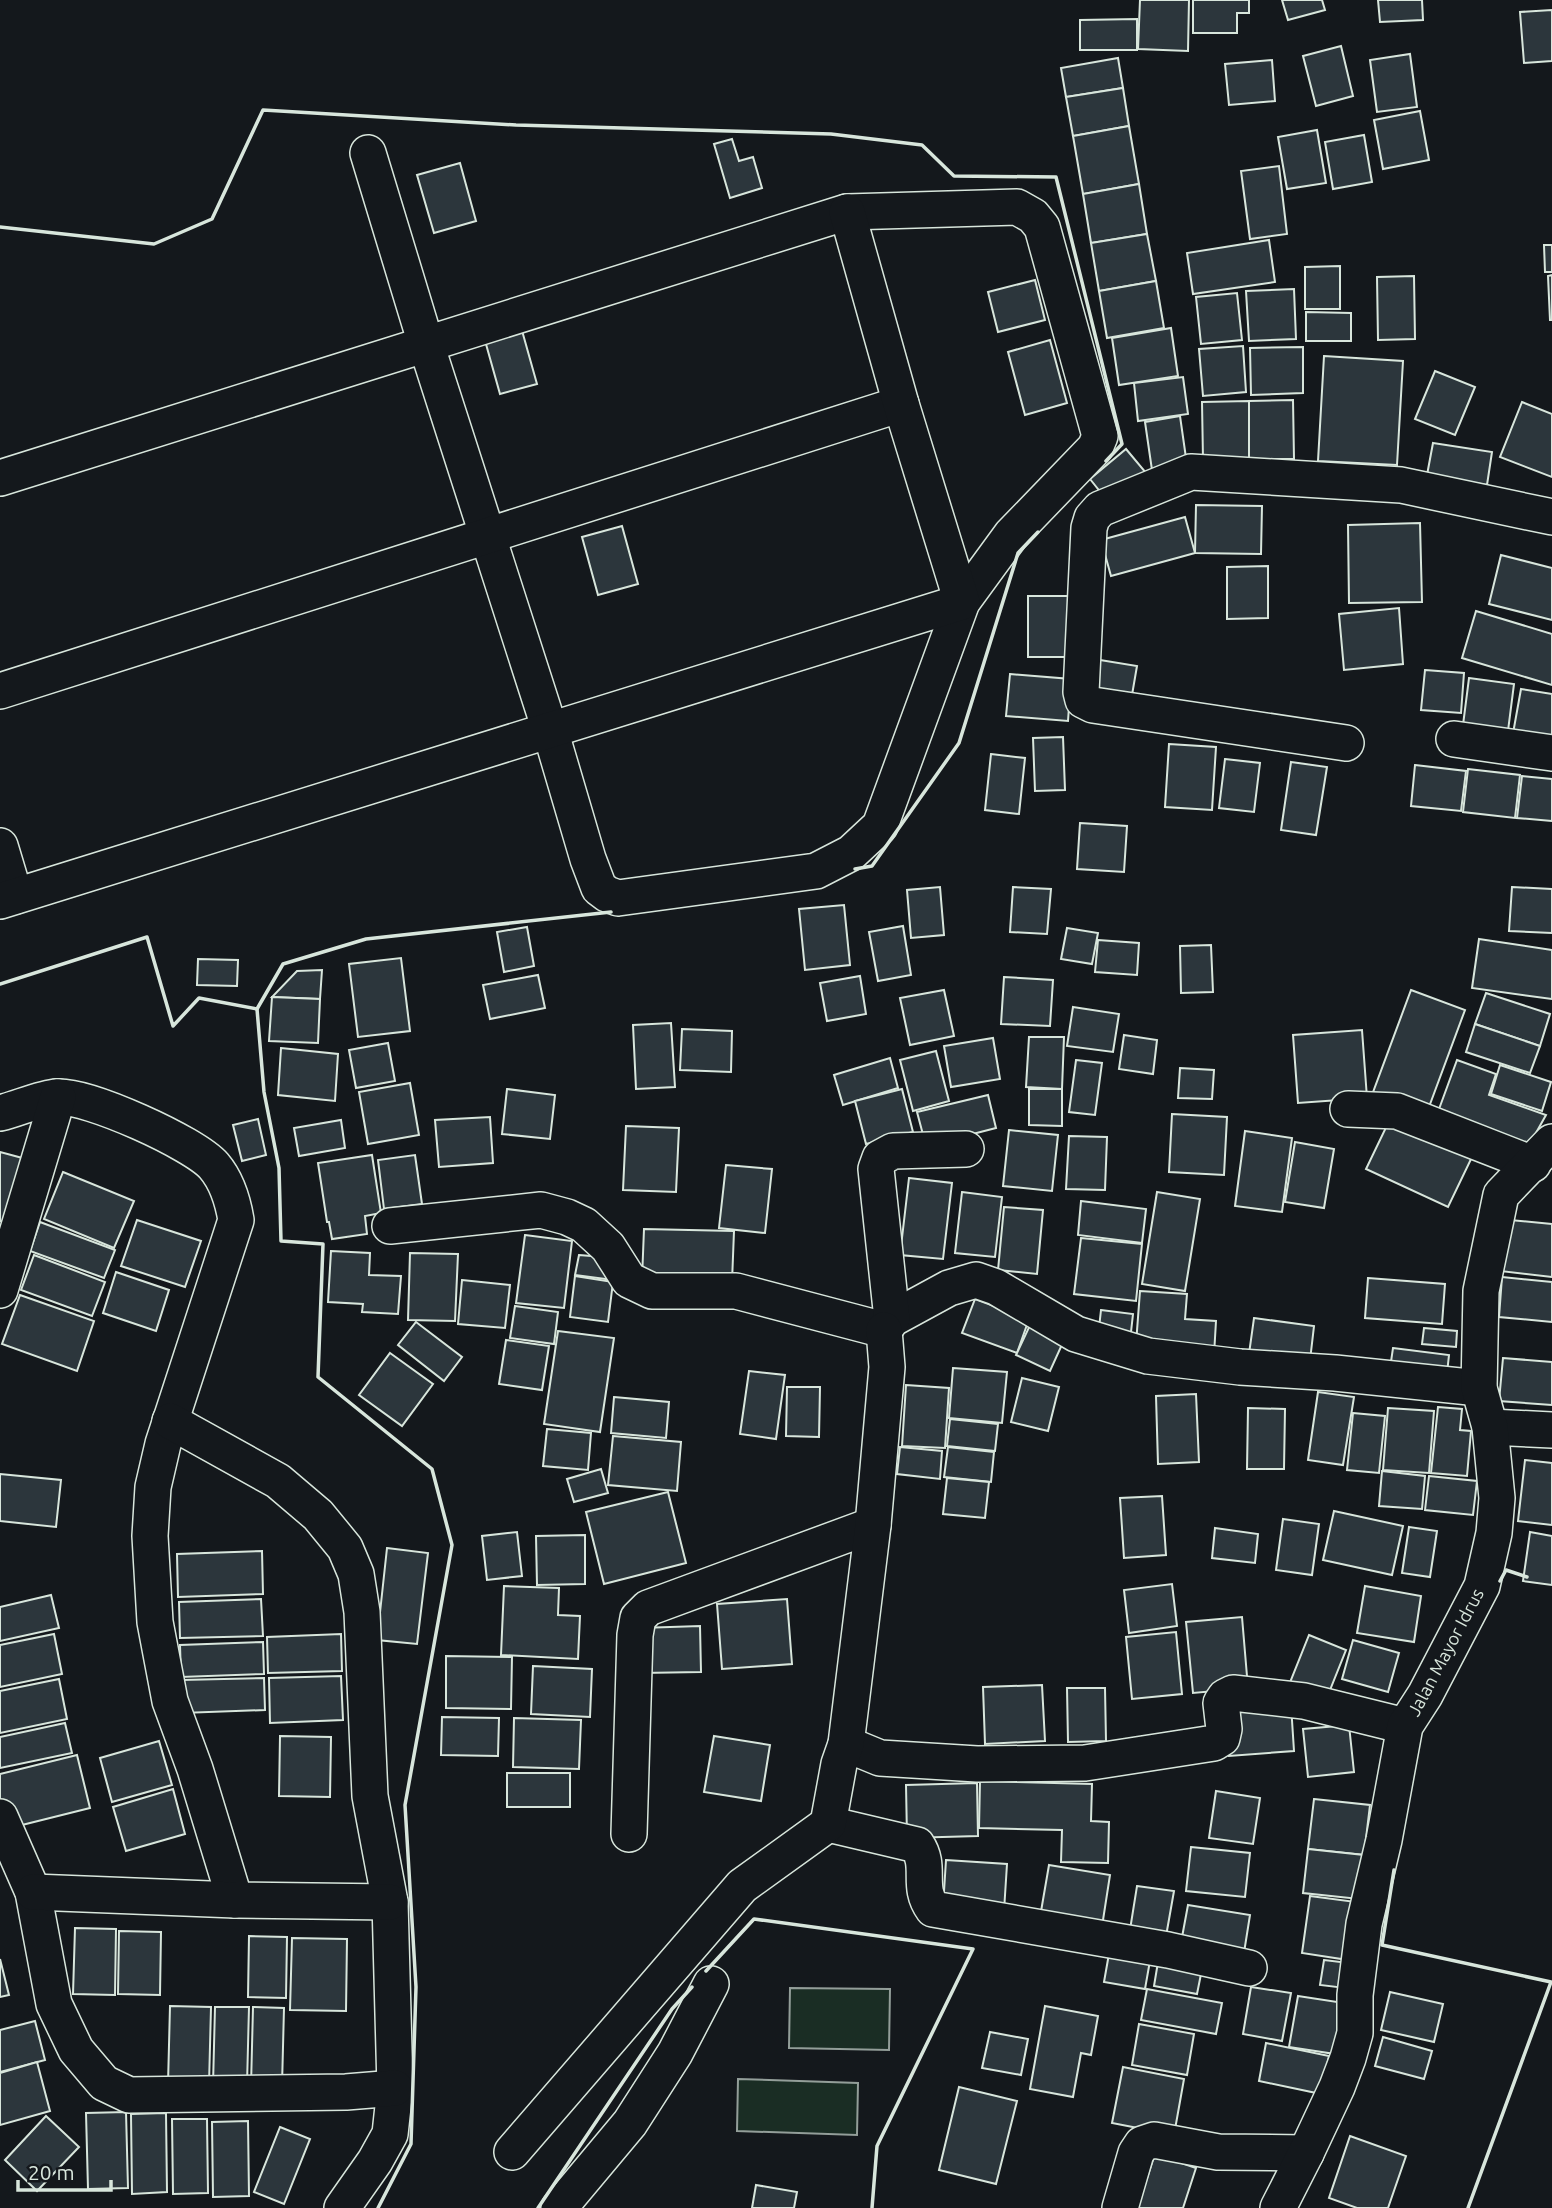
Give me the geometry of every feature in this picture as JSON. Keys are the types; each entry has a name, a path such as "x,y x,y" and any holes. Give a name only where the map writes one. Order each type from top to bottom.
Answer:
{"street":[{"path":"0,478 426,344 846,212 1017,207 1033,216 1042,227 1100,436 1095,448 1011,535 962,601 880,827 851,853 816,870 618,898 599,888 426,344 368,153"},
{"path":"846,212 901,404 962,601"},
{"path":"0,691 901,404"},
{"path":"1346,743 1093,705 1083,700 1081,692 1089,528 1092,518 1100,509 1191,472 1401,485 1552,517"},
{"path":"0,846 8,899 962,601"},
{"path":"1454,739 1552,753"},
{"path":"0,1113 58,1097 113,1110 197,1151 215,1167 233,1203 236,1220 170,1421 153,1487 150,1536 155,1622 170,1701 195,1769 235,1900"},
{"path":"0,1290 58,1097"},
{"path":"1348,1109 1397,1111 1547,1149"},
{"path":"512,2152 742,1886 828,1824 839,1763 846,1744 873,1525 887,1367 888,1324 876,1169 880,1158 893,1151 966,1149"},
{"name":"Jalan Mayor Idrus","path":"1278,2208 1338,2087 1355,2033 1355,1995 1364,1924 1384,1840 1405,1726 1425,1695 1482,1586 1494,1533 1497,1498 1490,1427 1479,1388 1481,1292 1501,1195 1547,1149"},
{"path":"390,1226 541,1210 568,1217 584,1225 608,1247 629,1280 652,1291 736,1291 888,1324 949,1288 976,1280 996,1287 1076,1334 1148,1356 1479,1388"},
{"path":"170,1421 278,1481 318,1515 345,1548 356,1574 362,1612 370,1796 390,1902 395,2088 390,2134 376,2161 342,2208"},
{"path":"1490,1427 1552,1430"},
{"path":"629,1834 635,1635 638,1618 648,1608 873,1525"},
{"path":"846,1744 880,1758 977,1764 1085,1763 1214,1743 1222,1738 1224,1729 1221,1703 1233,1693 1304,1701 1405,1726"},
{"path":"0,1817 33,1892 54,2004 76,2050 104,2083 129,2095 334,2092 395,2088"},
{"path":"828,1824 918,1845 924,1862 924,1894 933,1909 1168,1950 1249,1968"},
{"path":"33,1892 235,1900 390,1902"},
{"path":"559,2208 630,2123 675,2053 711,1984"},
{"path":"1120,2208 1136,2153 1142,2144 1154,2140 1218,2152 1306,2153"}],"green space":[{"path":"790,1988 890,1989 889,2050 789,2048"},
{"path":"738,2079 858,2083 857,2135 737,2131"}],"building":[{"path":"1140,0 1189,0 1188,51 1138,49"},
{"path":"1193,0 1249,0 1249,13 1237,13 1237,33 1193,33"},
{"path":"1282,0 1322,0 1325,10 1288,20"},
{"path":"1378,0 1422,0 1423,20 1380,22"},
{"path":"1552,10 1552,61 1524,63 1520,12"},
{"path":"1137,19 1137,50 1080,50 1080,20"},
{"path":"1341,46 1353,96 1316,106 1303,56"},
{"path":"1410,54 1417,107 1377,112 1370,60"},
{"path":"1118,58 1123,88 1066,97 1061,68"},
{"path":"1272,60 1275,101 1229,105 1225,64"},
{"path":"1123,88 1129,126 1073,136 1066,97"},
{"path":"1420,111 1429,160 1383,169 1374,120"},
{"path":"1129,126 1139,184 1083,194 1073,136"},
{"path":"1317,130 1326,183 1287,189 1278,137"},
{"path":"1364,135 1372,182 1333,189 1325,142"},
{"path":"732,139 739,161 753,157 762,188 730,198 714,144"},
{"path":"460,163 476,221 434,233 417,175"},
{"path":"1279,166 1287,234 1250,239 1241,171"},
{"path":"1139,184 1147,234 1091,243 1083,194"},
{"path":"1147,234 1156,281 1099,291 1091,243"},
{"path":"1269,240 1275,282 1193,294 1187,253"},
{"path":"1544,245 1552,245 1552,272 1545,272"},
{"path":"1340,266 1340,309 1305,309 1305,267"},
{"path":"1552,275 1552,320 1550,320 1548,276"},
{"path":"1414,276 1415,339 1378,340 1377,277"},
{"path":"1035,280 1045,320 998,332 988,292"},
{"path":"1156,281 1164,328 1107,338 1099,291"},
{"path":"1294,289 1296,339 1249,341 1246,291"},
{"path":"1237,293 1242,340 1201,344 1196,297"},
{"path":"1306,312 1351,313 1351,341 1306,341"},
{"path":"521,327 537,384 500,394 484,337"},
{"path":"1171,328 1178,376 1119,385 1112,338"},
{"path":"1050,340 1067,403 1025,415 1008,352"},
{"path":"1243,346 1246,392 1203,396 1199,349"},
{"path":"1303,347 1303,393 1251,395 1250,348"},
{"path":"1324,356 1403,361 1397,465 1318,461"},
{"path":"1435,371 1475,387 1455,435 1415,419"},
{"path":"1183,377 1188,414 1138,421 1134,383"},
{"path":"1293,400 1294,459 1249,459 1249,401"},
{"path":"1249,401 1249,459 1203,460 1202,402"},
{"path":"1522,402 1552,414 1552,477 1500,457"},
{"path":"1180,416 1188,472 1153,477 1145,422"},
{"path":"1433,443 1492,452 1487,485 1427,475"},
{"path":"1126,449 1147,474 1110,504 1090,479"},
{"path":"1196,505 1262,506 1261,554 1195,553"},
{"path":"1185,517 1195,553 1111,576 1101,540"},
{"path":"1420,523 1422,602 1349,603 1348,525"},
{"path":"622,526 638,584 598,595 582,537"},
{"path":"1501,555 1552,568 1552,620 1489,604"},
{"path":"1268,566 1268,618 1227,619 1227,567"},
{"path":"1028,596 1073,596 1073,657 1028,657"},
{"path":"1399,608 1403,664 1344,670 1339,614"},
{"path":"1476,611 1552,634 1552,685 1462,658"},
{"path":"1094,659 1137,666 1132,695 1089,688"},
{"path":"1425,670 1464,673 1461,713 1421,710"},
{"path":"1010,674 1071,679 1068,721 1006,716"},
{"path":"1469,678 1514,684 1508,731 1463,725"},
{"path":"1521,689 1552,694 1552,746 1512,739"},
{"path":"1063,737 1065,790 1035,791 1033,738"},
{"path":"1169,744 1216,747 1212,810 1165,807"},
{"path":"991,754 1025,758 1019,814 985,810"},
{"path":"1225,759 1260,763 1254,812 1219,808"},
{"path":"1291,762 1327,767 1316,835 1281,830"},
{"path":"1415,765 1466,771 1461,811 1411,806"},
{"path":"1468,769 1520,775 1515,818 1463,812"},
{"path":"1522,776 1552,779 1552,821 1517,818"},
{"path":"1080,823 1127,826 1124,872 1077,869"},
{"path":"940,887 944,935 911,938 907,890"},
{"path":"1013,887 1051,889 1047,934 1010,932"},
{"path":"1512,887 1552,889 1552,933 1509,931"},
{"path":"844,905 850,965 805,970 799,909"},
{"path":"903,926 911,975 878,981 869,932"},
{"path":"527,927 534,966 504,972 497,932"},
{"path":"1067,928 1098,933 1092,964 1061,959"},
{"path":"1479,939 1552,950 1552,999 1472,988"},
{"path":"1098,940 1139,943 1137,975 1095,972"},
{"path":"1211,945 1213,992 1181,993 1180,946"},
{"path":"401,958 410,1031 358,1037 349,964"},
{"path":"198,959 238,960 237,986 197,985"},
{"path":"322,970 320,999 272,997 297,971"},
{"path":"538,975 545,1008 490,1019 483,985"},
{"path":"860,976 866,1014 827,1021 820,983"},
{"path":"1004,977 1053,980 1050,1026 1001,1024"},
{"path":"944,990 954,1036 910,1045 900,998"},
{"path":"1411,990 1465,1010 1426,1115 1372,1095"},
{"path":"1486,993 1550,1014 1540,1046 1475,1024"},
{"path":"272,997 320,999 318,1043 269,1041"},
{"path":"1073,1007 1119,1014 1113,1052 1067,1046"},
{"path":"671,1023 675,1087 636,1089 633,1025"},
{"path":"1475,1024 1540,1046 1530,1073 1466,1052"},
{"path":"682,1029 732,1031 731,1072 680,1070"},
{"path":"1362,1030 1367,1098 1298,1103 1293,1035"},
{"path":"1124,1035 1157,1040 1153,1074 1119,1069"},
{"path":"1029,1037 1064,1037 1062,1089 1026,1087"},
{"path":"993,1038 1000,1079 951,1087 944,1046"},
{"path":"388,1043 395,1081 356,1088 349,1050"},
{"path":"281,1048 338,1054 335,1101 278,1095"},
{"path":"936,1051 949,1101 913,1111 900,1060"},
{"path":"890,1058 898,1088 843,1105 834,1075"},
{"path":"1076,1060 1102,1063 1095,1115 1069,1112"},
{"path":"1457,1060 1496,1074 1489,1095 1546,1115 1527,1149 1435,1120"},
{"path":"1500,1065 1551,1082 1542,1111 1491,1094"},
{"path":"1180,1068 1214,1070 1212,1099 1178,1098"},
{"path":"410,1083 419,1135 368,1144 359,1092"},
{"path":"507,1089 555,1095 550,1139 502,1134"},
{"path":"902,1089 913,1132 866,1144 855,1101"},
{"path":"1029,1089 1062,1089 1062,1126 1029,1125"},
{"path":"988,1095 996,1128 926,1146 917,1112"},
{"path":"1172,1114 1227,1117 1224,1175 1169,1172"},
{"path":"490,1117 493,1163 439,1167 435,1120"},
{"path":"1391,1117 1473,1155 1448,1207 1366,1169"},
{"path":"258,1119 266,1155 242,1161 233,1125"},
{"path":"341,1120 345,1148 299,1156 294,1128"},
{"path":"626,1126 679,1128 676,1192 623,1190"},
{"path":"1009,1130 1058,1135 1052,1191 1003,1186"},
{"path":"1245,1131 1292,1138 1282,1212 1235,1206"},
{"path":"1069,1136 1107,1137 1105,1190 1066,1189"},
{"path":"1295,1142 1334,1149 1324,1208 1285,1202"},
{"path":"0,1152 26,1159 5,1223 0,1221"},
{"path":"372,1155 381,1213 365,1216 367,1234 332,1239 318,1163"},
{"path":"415,1155 422,1204 384,1209 378,1160"},
{"path":"726,1165 772,1169 765,1233 719,1228"},
{"path":"63,1172 134,1201 114,1248 44,1219"},
{"path":"909,1178 952,1183 943,1259 900,1255"},
{"path":"962,1192 1002,1197 995,1257 955,1253"},
{"path":"1157,1192 1200,1199 1185,1291 1142,1284"},
{"path":"1081,1201 1146,1209 1142,1243 1078,1235"},
{"path":"1004,1207 1043,1210 1037,1274 998,1270"},
{"path":"137,1220 201,1241 185,1287 121,1266"},
{"path":"1510,1220 1552,1224 1552,1277 1500,1271"},
{"path":"40,1222 115,1250 104,1278 30,1251"},
{"path":"644,1229 734,1231 732,1282 642,1279"},
{"path":"525,1235 572,1241 564,1308 516,1303"},
{"path":"1081,1238 1142,1244 1136,1301 1074,1294"},
{"path":"331,1251 370,1253 369,1275 401,1276 398,1314 362,1312 363,1304 328,1302"},
{"path":"410,1253 458,1254 455,1321 408,1320"},
{"path":"34,1255 105,1282 92,1316 21,1290"},
{"path":"579,1255 603,1257 613,1280 575,1275"},
{"path":"116,1272 169,1290 156,1331 103,1313"},
{"path":"575,1276 613,1282 608,1322 570,1317"},
{"path":"1502,1277 1552,1282 1552,1322 1499,1317"},
{"path":"1368,1278 1445,1284 1442,1324 1365,1318"},
{"path":"462,1280 510,1285 505,1328 458,1324"},
{"path":"1140,1291 1187,1294 1185,1319 1216,1321 1214,1355 1136,1344"},
{"path":"20,1295 94,1321 77,1371 2,1344"},
{"path":"975,1299 1029,1319 1017,1353 962,1333"},
{"path":"515,1306 558,1312 554,1344 510,1338"},
{"path":"1101,1310 1133,1314 1130,1341 1098,1337"},
{"path":"1254,1318 1314,1326 1309,1369 1248,1361"},
{"path":"416,1322 462,1357 444,1381 398,1345"},
{"path":"1031,1323 1065,1338 1050,1371 1016,1355"},
{"path":"1424,1328 1457,1331 1456,1347 1422,1344"},
{"path":"558,1331 614,1338 600,1432 544,1424"},
{"path":"506,1340 549,1346 542,1390 499,1384"},
{"path":"1393,1348 1449,1355 1446,1382 1389,1375"},
{"path":"390,1353 433,1384 402,1426 359,1395"},
{"path":"1503,1358 1552,1362 1552,1405 1499,1401"},
{"path":"953,1368 1007,1372 1002,1423 949,1418"},
{"path":"749,1371 785,1375 776,1439 740,1434"},
{"path":"1022,1378 1059,1387 1048,1431 1011,1422"},
{"path":"906,1385 949,1388 945,1448 902,1446"},
{"path":"787,1387 820,1387 819,1437 786,1436"},
{"path":"1318,1392 1354,1397 1343,1465 1308,1460"},
{"path":"1196,1394 1199,1462 1158,1464 1156,1396"},
{"path":"614,1397 669,1402 666,1438 611,1433"},
{"path":"1438,1407 1462,1409 1460,1430 1471,1431 1467,1476 1431,1473"},
{"path":"1248,1408 1285,1409 1284,1469 1247,1469"},
{"path":"1388,1408 1434,1411 1429,1473 1383,1470"},
{"path":"1353,1413 1385,1416 1379,1473 1347,1470"},
{"path":"950,1419 998,1424 995,1451 947,1446"},
{"path":"547,1429 591,1433 588,1470 543,1466"},
{"path":"613,1436 681,1442 677,1491 608,1485"},
{"path":"900,1447 942,1451 940,1479 897,1474"},
{"path":"948,1447 994,1452 991,1482 944,1477"},
{"path":"1525,1460 1552,1463 1552,1525 1518,1521"},
{"path":"601,1469 608,1493 574,1502 567,1479"},
{"path":"1382,1471 1425,1476 1422,1509 1379,1506"},
{"path":"0,1474 61,1480 56,1527 0,1521"},
{"path":"1429,1476 1477,1481 1473,1515 1425,1510"},
{"path":"947,1478 989,1482 985,1518 943,1514"},
{"path":"668,1492 686,1563 604,1584 586,1512"},
{"path":"1162,1496 1166,1555 1124,1558 1120,1498"},
{"path":"1334,1511 1403,1526 1392,1575 1323,1560"},
{"path":"1283,1519 1319,1524 1312,1575 1276,1570"},
{"path":"1409,1527 1437,1531 1430,1577 1402,1573"},
{"path":"1215,1528 1258,1534 1255,1563 1212,1558"},
{"path":"517,1532 522,1576 487,1580 482,1536"},
{"path":"1530,1532 1552,1536 1552,1585 1523,1581"},
{"path":"585,1535 585,1584 537,1585 536,1536"},
{"path":"387,1548 428,1553 417,1644 377,1640"},
{"path":"262,1551 263,1594 178,1597 177,1554"},
{"path":"1172,1584 1177,1626 1129,1633 1124,1590"},
{"path":"504,1586 559,1588 558,1615 580,1616 578,1659 501,1655"},
{"path":"1365,1586 1421,1596 1414,1642 1357,1633"},
{"path":"51,1595 59,1628 0,1641 0,1607"},
{"path":"261,1599 263,1636 180,1638 179,1602"},
{"path":"787,1599 792,1664 722,1669 717,1604"},
{"path":"1242,1617 1248,1688 1193,1693 1186,1622"},
{"path":"700,1626 701,1672 641,1673 640,1628"},
{"path":"1176,1632 1182,1694 1132,1699 1126,1637"},
{"path":"54,1634 62,1674 0,1687 0,1645"},
{"path":"341,1634 342,1671 268,1673 267,1637"},
{"path":"1309,1635 1346,1650 1326,1700 1289,1685"},
{"path":"1353,1640 1399,1653 1388,1692 1342,1679"},
{"path":"263,1642 264,1674 181,1677 180,1645"},
{"path":"446,1656 512,1657 511,1709 446,1708"},
{"path":"533,1666 592,1669 590,1717 531,1714"},
{"path":"341,1676 343,1720 270,1723 269,1678"},
{"path":"264,1678 265,1710 182,1713 181,1680"},
{"path":"59,1679 67,1719 0,1733 0,1691"},
{"path":"1042,1685 1045,1741 985,1744 983,1687"},
{"path":"1067,1688 1105,1688 1106,1741 1068,1742"},
{"path":"1291,1705 1294,1751 1229,1756 1225,1711"},
{"path":"442,1717 499,1718 498,1756 441,1755"},
{"path":"514,1718 581,1720 579,1769 513,1767"},
{"path":"65,1723 72,1753 0,1768 0,1737"},
{"path":"1349,1725 1354,1772 1308,1777 1303,1729"},
{"path":"280,1736 331,1737 330,1797 279,1796"},
{"path":"714,1736 770,1745 761,1801 704,1792"},
{"path":"159,1741 172,1785 112,1802 100,1758"},
{"path":"77,1755 90,1808 6,1829 0,1804 0,1774"},
{"path":"507,1773 570,1773 570,1807 507,1807"},
{"path":"980,1781 1092,1784 1091,1821 1109,1822 1108,1863 1061,1862 1062,1830 979,1828"},
{"path":"977,1783 978,1836 907,1838 906,1785"},
{"path":"173,1789 185,1834 126,1851 113,1807"},
{"path":"1216,1791 1260,1798 1253,1844 1209,1838"},
{"path":"1314,1799 1370,1805 1364,1855 1308,1849"},
{"path":"1191,1847 1250,1853 1245,1897 1186,1891"},
{"path":"1308,1849 1364,1855 1359,1899 1303,1893"},
{"path":"946,1860 1007,1864 1004,1911 943,1907"},
{"path":"1049,1865 1110,1875 1101,1933 1039,1923"},
{"path":"1137,1886 1174,1891 1165,1942 1129,1936"},
{"path":"1310,1896 1356,1902 1348,1960 1302,1953"},
{"path":"1188,1905 1250,1915 1243,1959 1180,1948"},
{"path":"75,1928 116,1929 115,1995 73,1994"},
{"path":"119,1931 161,1932 160,1995 118,1994"},
{"path":"249,1936 287,1937 286,1998 248,1997"},
{"path":"292,1938 347,1939 346,2011 290,2010"},
{"path":"1110,1948 1151,1955 1145,1989 1104,1982"},
{"path":"1159,1956 1203,1964 1197,1994 1154,1986"},
{"path":"0,1959 9,1995 0,1997"},
{"path":"1324,1960 1349,1963 1345,1988 1320,1985"},
{"path":"1251,1987 1291,1993 1282,2041 1243,2034"},
{"path":"1147,1989 1222,2003 1216,2034 1141,2020"},
{"path":"1390,1992 1443,2004 1434,2042 1381,2030"},
{"path":"1298,1996 1344,2003 1335,2054 1289,2047"},
{"path":"170,2006 211,2007 209,2085 168,2084"},
{"path":"1045,2006 1098,2016 1091,2055 1081,2053 1073,2097 1030,2089"},
{"path":"215,2007 249,2007 247,2085 213,2085"},
{"path":"253,2007 284,2008 282,2086 251,2086"},
{"path":"35,2021 45,2060 0,2072 0,2030"},
{"path":"1139,2024 1194,2034 1187,2075 1132,2065"},
{"path":"990,2032 1028,2039 1021,2075 982,2068"},
{"path":"1383,2037 1432,2051 1424,2079 1375,2066"},
{"path":"1266,2043 1329,2056 1321,2094 1259,2081"},
{"path":"37,2062 50,2111 0,2125 0,2073"},
{"path":"1123,2067 1184,2079 1174,2135 1112,2123"},
{"path":"959,2087 1017,2101 996,2184 939,2170"},
{"path":"126,2112 128,2188 88,2189 86,2113"},
{"path":"166,2113 167,2192 132,2194 131,2114"},
{"path":"46,2116 79,2147 37,2191 5,2160"},
{"path":"172,2119 207,2119 208,2193 173,2194"},
{"path":"248,2121 249,2196 213,2197 212,2122"},
{"path":"280,2127 310,2139 284,2204 254,2192"},
{"path":"1350,2136 1406,2156 1388,2208 1357,2208 1329,2198"},
{"path":"1155,2154 1196,2168 1183,2208 1137,2208"},
{"path":"756,2185 797,2192 794,2208 752,2208"}],"wall":[{"path":"0,227 154,244 212,219 263,110 516,125 831,134 922,145 954,176 1056,177 1122,444 1106,461"},
{"path":"855,869 872,866 959,743 1018,553 1038,532"},
{"path":"378,2208 411,2144 416,1987 405,1805 452,1545 432,1469 318,1377 323,1244 281,1241 279,1168 264,1092 257,1009 283,964 366,939 611,912"},
{"path":"0,984 147,937 173,1026 199,998 257,1009"},
{"path":"1500,1581 1506,1570 1527,1577"},
{"path":"1394,1870 1382,1945 1551,1982 1468,2208"},
{"path":"706,1971 754,1919 973,1949 877,2146 872,2208"},
{"path":"538,2208 672,2009 692,1987"}]}
